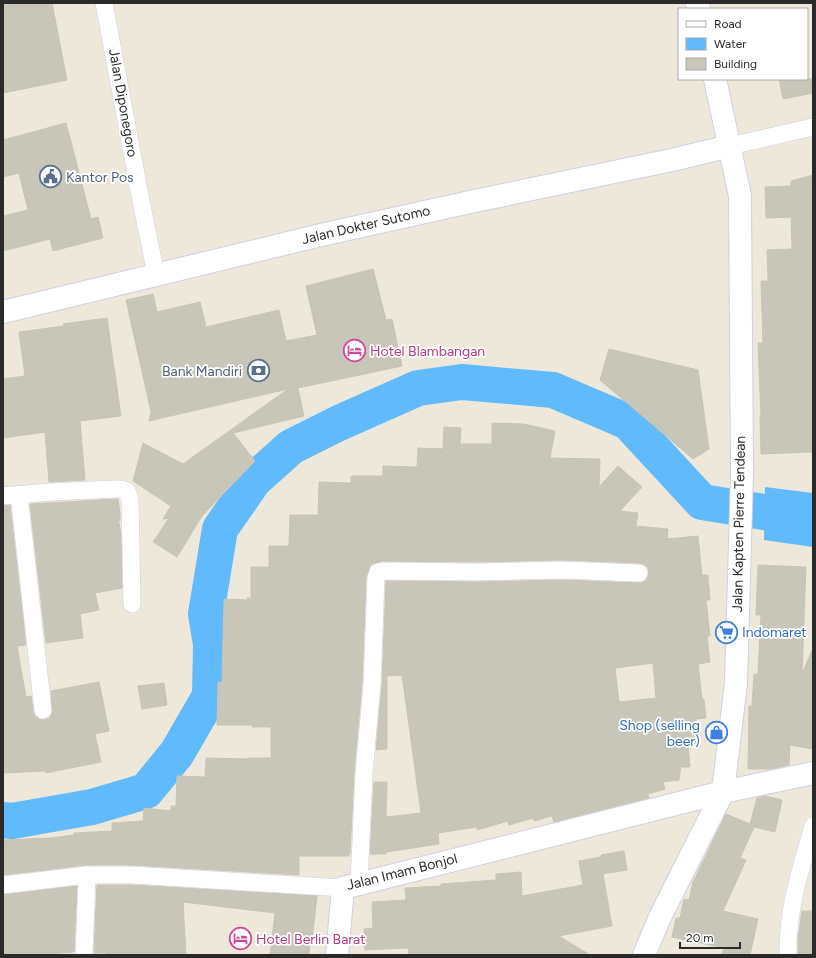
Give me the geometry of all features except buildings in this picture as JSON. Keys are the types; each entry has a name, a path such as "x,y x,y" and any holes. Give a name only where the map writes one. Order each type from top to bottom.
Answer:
{"main road":[{"name":"Jalan Kapten Pierre Tendean","path":"644,955 660,917 722,792 736,683 742,472 740,196 714,80"},
{"name":"Jalan Dokter Sutomo","path":"3,312 321,234 672,160 730,146"},
{"name":"Jalan Imam Bonjol","path":"351,886 722,792 811,776"},
{"path":"337,955 351,886"}],"street":[{"name":"Jalan Diponegoro","path":"104,3 156,274"},
{"path":"730,146 813,127"},
{"path":"43,710 11,495 121,489 127,491 130,500 132,604"},
{"path":"351,886 372,685 376,578 378,572 562,570 639,573"},
{"path":"788,955 789,921 794,896 813,826"},
{"name":"Jalan Imam Bonjol","path":"3,885 87,875 132,874 351,886"},
{"path":"84,955 87,875"}],"water":[{"path":"765,487 813,493 813,547 764,540"}],"waterway":[{"path":"3,820 12,821 92,807 146,791 177,753 210,696 211,644 206,614 220,529 254,480 291,447 339,423 418,388 462,382 553,390 628,422 702,502 813,520"}],"place":[{"name":"Kantor Pos","path":"50,177"},
{"name":"Hotel Blambangan","path":"355,351"},
{"name":"Bank Mandiri","path":"258,371"},
{"name":"Indomaret","path":"726,632"},
{"name":"Shop (selling beer)","path":"716,733"},
{"name":"Hotel Berlin Barat","path":"240,939"}]}
